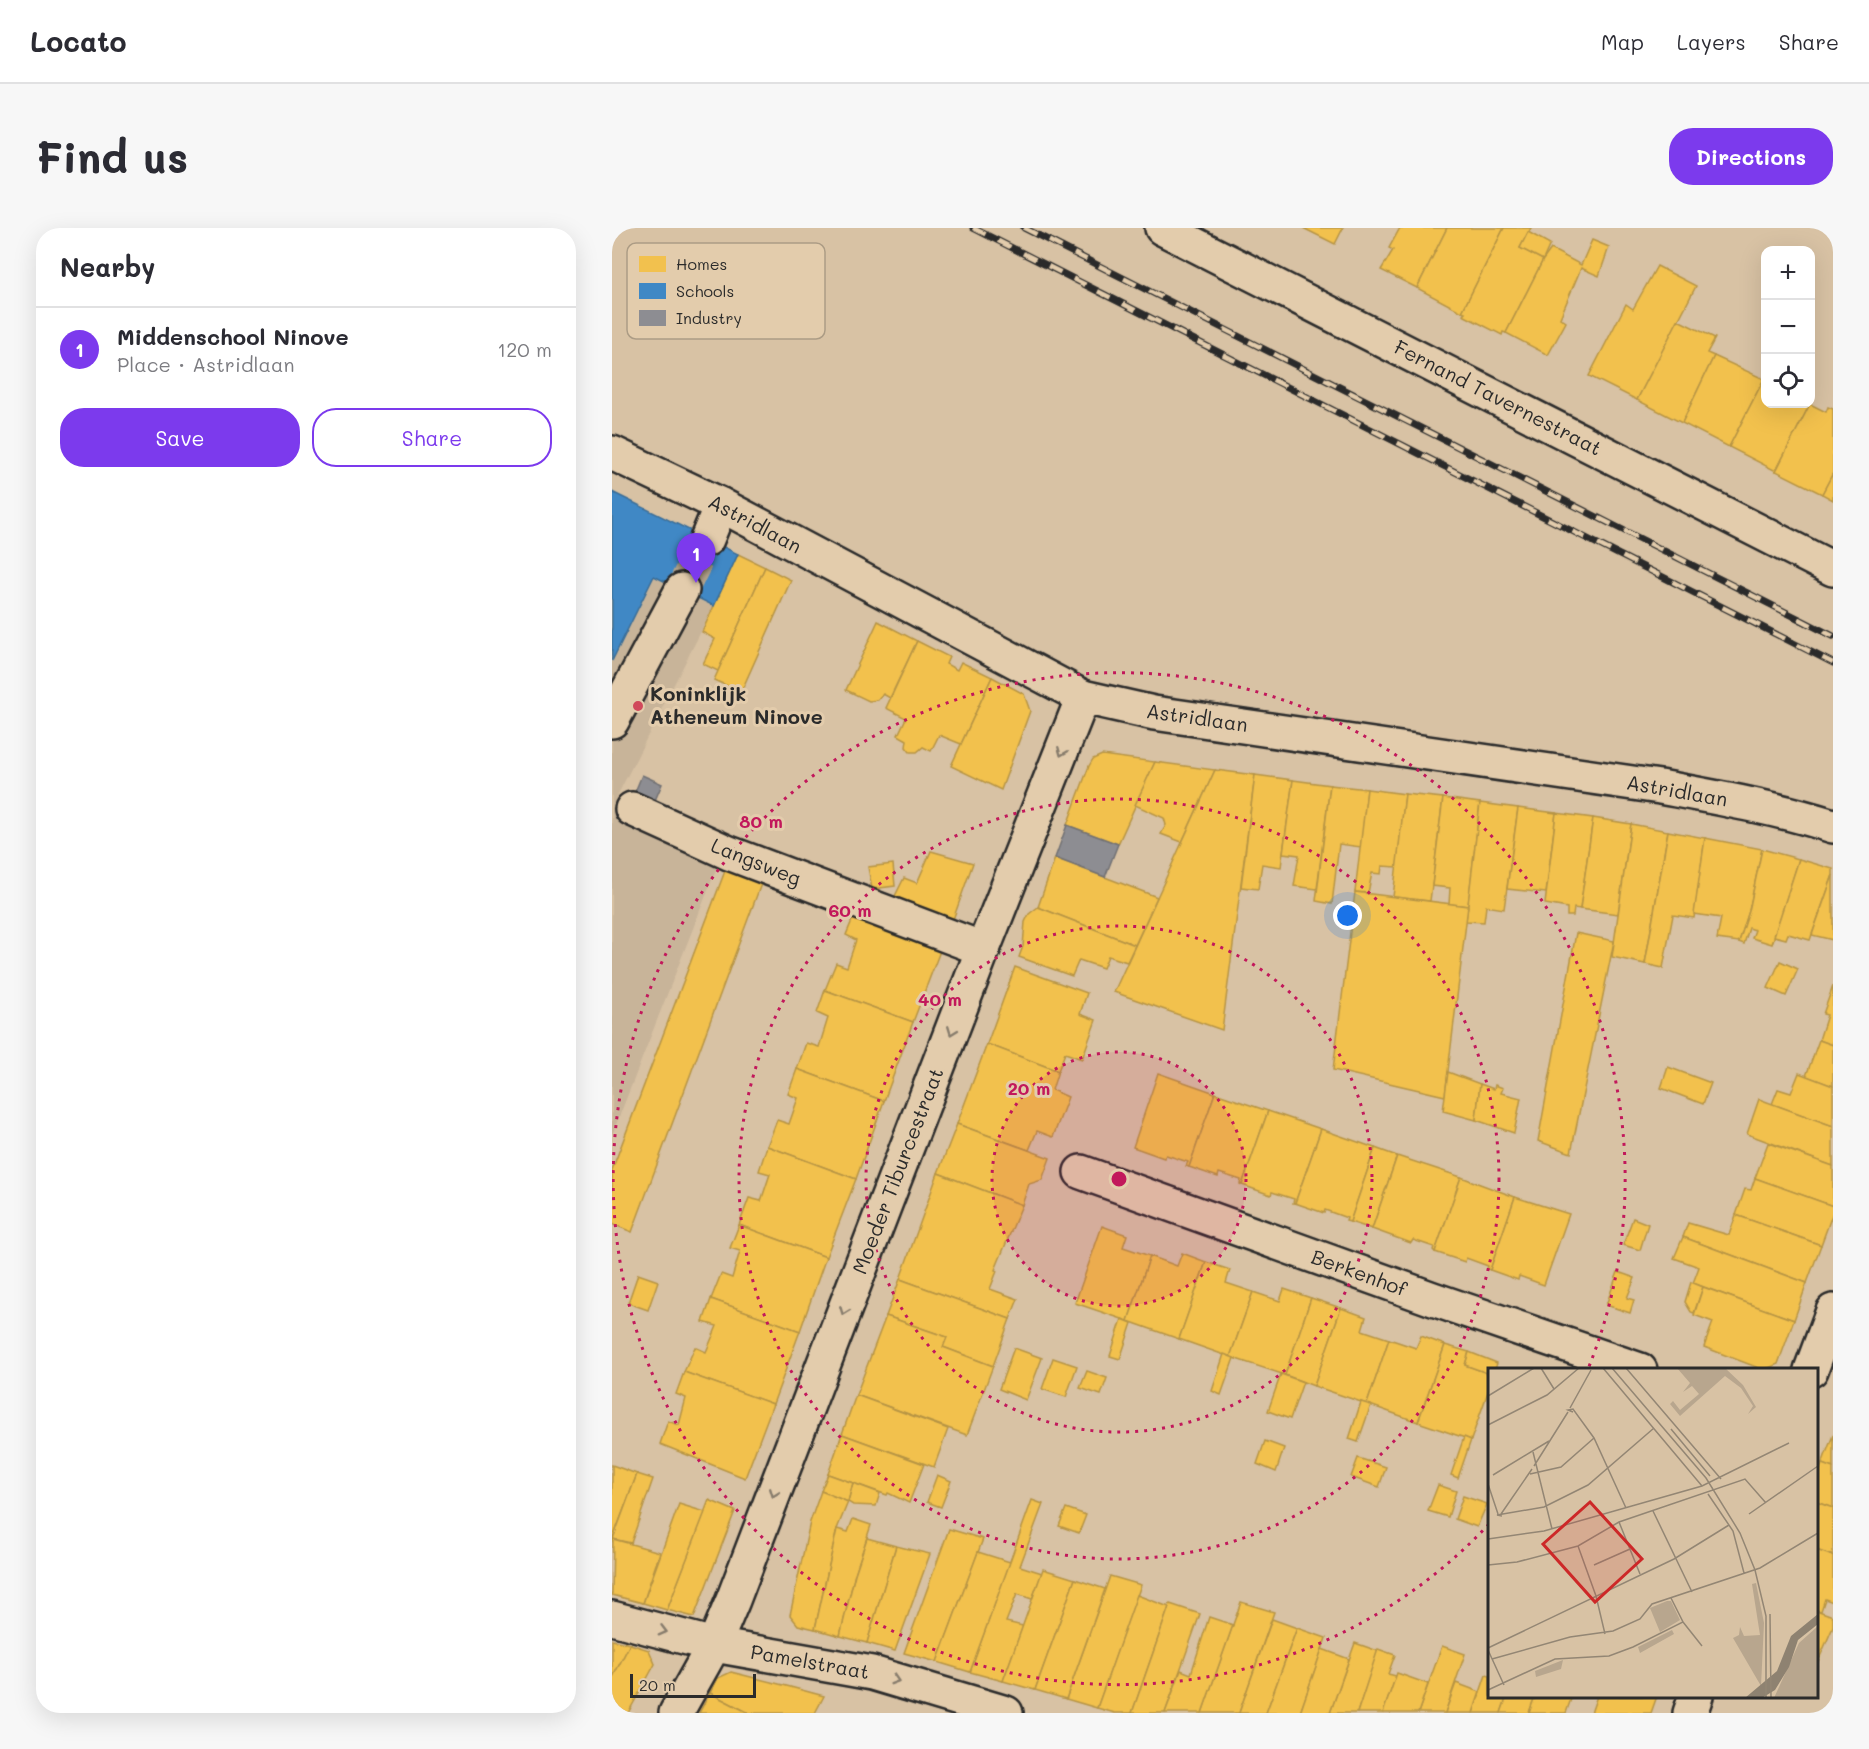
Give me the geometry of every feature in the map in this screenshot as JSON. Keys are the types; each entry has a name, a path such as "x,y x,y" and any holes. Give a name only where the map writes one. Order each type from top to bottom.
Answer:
{"street":[{"name":"Fernand Tavernestraat","path":"1162,228 1833,569"},
{"name":"Astridlaan","path":"612,453 721,505 1083,697 1154,713 1660,787 1737,801 1802,816 1833,826"},
{"path":"707,539 721,505"},
{"path":"612,721 682,590"},
{"name":"Moeder Tiburcestraat","path":"676,1713 714,1645 1083,697"},
{"name":"Langsweg","path":"632,809 729,853 983,949"},
{"name":"Berkenhof","path":"1081,1172 1433,1299 1634,1368"},
{"path":"1813,1368 1833,1311"},
{"name":"Pamelstraat","path":"612,1618 714,1645 872,1673 1006,1713"},
{"path":"1690,1713 1694,1698"}],"shaded area":[{"name":"Koninklijk Atheneum Ninove","path":"612,492 738,554 612,806"},
{"path":"612,807 721,857 612,1135"}],"building: Homes":[{"path":"1303,228 1343,228 1335,244"},
{"path":"1400,228 1447,228 1417,288 1381,270 1393,250 1389,248"},
{"path":"1447,228 1504,228 1462,312 1417,288"},
{"path":"1504,228 1531,228 1520,248 1543,260 1506,333 1503,332 1502,335 1463,315 1465,313 1462,312"},
{"path":"1528,232 1550,244 1543,260 1520,248"},
{"path":"1592,240 1609,247 1599,276 1581,268 1560,318 1566,322 1548,355 1506,333 1543,260 1551,249 1581,265"},
{"path":"1657,266 1696,286 1637,400 1589,376 1626,304 1633,309"},
{"path":"1678,320 1715,338 1707,353 1714,356 1682,423 1637,400"},
{"path":"1714,356 1761,378 1761,385 1729,447 1682,423"},
{"path":"1761,385 1761,408 1808,408 1776,471 1729,447"},
{"path":"1815,406 1826,412 1828,407 1833,409 1833,473 1822,494 1776,471 1808,408"},
{"path":"1833,473 1833,500 1822,494"},
{"path":"738,554 765,567 718,671 703,664 715,639 702,632"},
{"path":"765,567 791,580 741,692 714,680"},
{"path":"878,621 917,641 890,698 883,694 878,700 869,701 846,690"},
{"path":"917,641 949,657 946,664 957,670 961,662 992,677 961,744 939,735 931,751 923,747 917,752 910,752 906,747 907,740 898,735 906,718 886,708"},
{"path":"992,677 1024,694 1030,711 1001,790 951,766"},
{"path":"1102,755 1155,762 1118,844 1067,825 1089,766 1093,759"},
{"path":"1155,762 1215,770 1182,842 1161,834 1166,825 1164,818 1135,805"},
{"path":"1215,770 1255,775 1222,1030 1114,992"},
{"path":"1255,775 1293,780 1281,867 1262,864 1258,889 1241,887"},
{"path":"1293,780 1330,785 1317,889 1294,886 1299,855 1283,853"},
{"path":"1330,785 1367,789 1361,847 1339,844 1332,904 1316,901"},
{"path":"1367,789 1405,794 1397,867 1382,866 1381,874 1372,873 1368,893 1355,892"},
{"path":"1405,794 1443,798 1430,901 1393,897"},
{"path":"1443,798 1480,803 1468,906 1449,904 1450,888 1432,886"},
{"path":"1480,803 1518,808 1504,909 1486,906 1484,922 1466,921"},
{"path":"1518,808 1556,813 1546,893 1507,889"},
{"path":"1556,813 1593,818 1580,909 1574,908 1573,916 1567,916 1567,908 1545,904"},
{"path":"1593,818 1631,824 1618,914 1580,909"},
{"path":"1631,824 1668,831 1645,964 1612,957"},
{"path":"1668,831 1705,838 1694,918 1673,915 1663,968 1645,964"},
{"path":"1705,838 1762,849 1749,911 1739,942 1717,939 1721,918 1694,914"},
{"path":"1762,849 1799,859 1772,944 1752,938 1755,930 1749,928 1744,944 1739,942 1749,911"},
{"path":"931,851 973,863 949,931 889,908 904,878 917,883"},
{"path":"1055,858 1157,897 1135,945 1038,907"},
{"path":"1799,859 1833,869 1833,875 1810,940 1788,934 1786,939 1774,936"},
{"path":"728,863 764,876 632,1232 612,1224 612,1170"},
{"path":"893,864 895,886 872,889 868,867"},
{"path":"1833,875 1833,940 1812,935"},
{"path":"1355,892 1468,906 1445,1096 1333,1070"},
{"path":"1038,907 1135,945 1127,962 1108,956 1103,968 1079,960 1072,976 1019,957 1023,946 1025,922 1029,914"},
{"path":"856,911 943,943 913,1022 825,990 836,963 847,967 856,940 846,935"},
{"path":"1576,933 1614,941 1571,1153 1538,1141"},
{"path":"1780,961 1798,969 1786,996 1768,988"},
{"path":"1015,967 1087,993 1080,1014 1096,1020 1082,1059 1065,1053 1058,1071 987,1044"},
{"path":"1833,986 1833,1045 1819,1040 1827,1015 1823,1014"},
{"path":"825,990 913,1022 884,1101 797,1069 806,1043 819,1047 828,1018 817,1013"},
{"path":"1819,1040 1833,1045 1833,1086 1806,1076"},
{"path":"987,1044 1058,1071 1052,1090 1068,1097 1053,1137 1037,1131 1029,1150 957,1124"},
{"path":"1668,1067 1711,1083 1703,1104 1661,1088"},
{"path":"797,1069 884,1101 856,1179 767,1146 777,1120 789,1124 798,1098 788,1094"},
{"path":"1448,1072 1480,1084 1476,1120 1443,1111"},
{"path":"1158,1073 1215,1093 1189,1167 1186,1166 1188,1162 1166,1155 1164,1158 1133,1147"},
{"path":"1799,1073 1833,1086 1833,1126 1772,1104 1778,1089 1791,1093"},
{"path":"1480,1084 1494,1089 1495,1085 1503,1088 1501,1093 1521,1098 1514,1133 1476,1120"},
{"path":"1215,1093 1268,1111 1242,1185 1241,1180 1219,1173 1218,1177 1189,1167"},
{"path":"1759,1099 1833,1126 1833,1166 1747,1134"},
{"path":"1268,1111 1321,1129 1295,1203 1293,1203 1294,1199 1272,1192 1271,1195 1242,1185"},
{"path":"957,1124 1050,1158 1042,1180 1029,1184 1022,1205 938,1173"},
{"path":"1321,1129 1375,1148 1350,1222 1346,1221 1347,1218 1325,1210 1324,1213 1295,1203"},
{"path":"1768,1143 1833,1166 1833,1206 1755,1178"},
{"path":"767,1146 856,1179 826,1257 739,1225 749,1198 761,1201 770,1174 759,1171"},
{"path":"1375,1148 1397,1156 1372,1229 1350,1222"},
{"path":"1397,1156 1461,1177 1435,1252 1434,1247 1413,1240 1411,1243 1372,1229"},
{"path":"938,1173 1022,1205 995,1270 997,1271 990,1289 1018,1299 1010,1319 900,1279"},
{"path":"1461,1177 1515,1197 1490,1270 1487,1269 1488,1266 1466,1258 1465,1262 1435,1252"},
{"path":"1755,1178 1833,1206 1821,1245 1736,1215 1745,1189 1751,1190"},
{"path":"1515,1197 1569,1214 1544,1285 1519,1276 1518,1280 1490,1270"},
{"path":"1736,1215 1821,1245 1807,1283 1683,1237 1688,1223 1729,1235"},
{"path":"1633,1218 1648,1224 1640,1250 1623,1245"},
{"path":"739,1225 826,1257 800,1331 711,1299 721,1274 732,1278 740,1251 730,1248"},
{"path":"1102,1226 1127,1235 1123,1247 1150,1256 1128,1321 1075,1303"},
{"path":"1683,1237 1807,1283 1794,1320 1693,1283 1699,1267 1674,1258"},
{"path":"1182,1253 1206,1262 1179,1339 1128,1321 1150,1256 1177,1266"},
{"path":"1206,1262 1230,1270 1226,1283 1253,1292 1230,1357 1179,1339"},
{"path":"1618,1272 1635,1278 1627,1298 1634,1300 1630,1313 1606,1305"},
{"path":"638,1274 658,1281 648,1310 628,1303"},
{"path":"900,1279 1010,1319 993,1366 943,1347 947,1337 886,1316"},
{"path":"1691,1282 1703,1287 1694,1313 1685,1302"},
{"path":"1703,1287 1794,1320 1778,1364 1769,1368 1759,1368 1704,1347 1713,1322 1694,1315"},
{"path":"1284,1289 1311,1298 1285,1375 1230,1357 1253,1292 1280,1301"},
{"path":"1311,1298 1341,1308 1314,1386 1285,1375"},
{"path":"711,1299 800,1331 773,1404 684,1372 695,1347 706,1352 717,1326 703,1322"},
{"path":"1341,1308 1366,1317 1362,1330 1389,1339 1367,1404 1314,1386"},
{"path":"886,1316 947,1337 943,1347 993,1366 967,1435 856,1395"},
{"path":"1122,1319 1132,1323 1120,1359 1110,1356"},
{"path":"1421,1336 1445,1345 1418,1422 1367,1404 1389,1339 1416,1348"},
{"path":"1445,1345 1469,1352 1465,1365 1488,1373 1488,1392 1471,1440 1418,1422"},
{"path":"1014,1348 1042,1358 1026,1400 999,1389"},
{"path":"1469,1352 1497,1363 1496,1368 1488,1368 1488,1373 1465,1365"},
{"path":"1224,1354 1234,1358 1221,1395 1212,1391"},
{"path":"1053,1358 1077,1366 1066,1397 1042,1389"},
{"path":"1087,1371 1107,1378 1101,1395 1080,1388"},
{"path":"684,1372 773,1404 745,1478 660,1444 668,1421 679,1425 686,1398 676,1394"},
{"path":"1281,1374 1303,1382 1290,1419 1268,1411"},
{"path":"856,1395 948,1429 934,1467 842,1434"},
{"path":"1361,1402 1371,1405 1358,1442 1349,1439"},
{"path":"842,1434 924,1464 909,1503 888,1493 887,1495 828,1474"},
{"path":"1833,1435 1833,1468 1822,1464"},
{"path":"1464,1437 1471,1440 1458,1478 1451,1475"},
{"path":"1265,1441 1284,1448 1276,1472 1257,1464"},
{"path":"1358,1458 1386,1467 1379,1487 1351,1477"},
{"path":"1822,1464 1833,1468 1833,1508 1818,1503 1818,1475"},
{"path":"612,1465 637,1474 612,1541"},
{"path":"637,1474 653,1479 631,1543 613,1539"},
{"path":"828,1474 853,1483 848,1502 821,1491"},
{"path":"937,1475 951,1481 941,1507 927,1502"},
{"path":"853,1483 880,1493 876,1506 853,1505 848,1502"},
{"path":"1438,1485 1456,1491 1448,1517 1428,1511"},
{"path":"821,1491 848,1502 837,1529 815,1629 798,1625 790,1615 810,1522"},
{"path":"1463,1496 1487,1504 1477,1527 1455,1519"},
{"path":"709,1500 735,1511 694,1617 667,1610"},
{"path":"1032,1500 1043,1504 1020,1566 1042,1573 1032,1599 1017,1594 1006,1622 1023,1626 1003,1681 970,1672"},
{"path":"1818,1503 1833,1508 1833,1556 1818,1551"},
{"path":"679,1504 705,1512 667,1610 643,1603"},
{"path":"1066,1508 1086,1515 1079,1533 1059,1526"},
{"path":"853,1519 871,1525 855,1574 840,1636 815,1629 837,1529 848,1532"},
{"path":"949,1529 983,1539 937,1662 904,1653"},
{"path":"867,1538 896,1546 867,1643 840,1636 855,1574"},
{"path":"613,1539 660,1552 643,1603 612,1595"},
{"path":"896,1546 930,1554 895,1651 867,1643"},
{"path":"1818,1551 1833,1556 1833,1602 1825,1599 1821,1611 1818,1610"},
{"path":"978,1552 1010,1562 970,1672 937,1662"},
{"path":"1043,1569 1075,1579 1035,1690 1003,1681"},
{"path":"1110,1576 1141,1585 1097,1708 1066,1699"},
{"path":"1075,1579 1105,1589 1066,1699 1035,1690"},
{"path":"1137,1595 1169,1607 1132,1713 1115,1713 1097,1708"},
{"path":"1241,1602 1274,1612 1239,1713 1202,1713"},
{"path":"1170,1604 1200,1614 1165,1713 1132,1713"},
{"path":"1818,1611 1833,1616 1833,1627 1818,1661"},
{"path":"1209,1617 1233,1625 1202,1713 1165,1713 1181,1670 1191,1674"},
{"path":"1272,1619 1297,1628 1266,1713 1239,1713"},
{"path":"1297,1628 1326,1638 1300,1713 1266,1713"},
{"path":"612,1640 630,1644 612,1679"},
{"path":"1355,1643 1378,1651 1357,1713 1330,1713"},
{"path":"630,1644 649,1650 655,1664 628,1713 612,1713 612,1679"},
{"path":"1442,1646 1465,1654 1445,1713 1418,1713"},
{"path":"1322,1649 1349,1659 1330,1713 1300,1713"},
{"path":"1378,1649 1395,1655 1388,1674 1396,1676 1383,1713 1357,1713"},
{"path":"731,1672 824,1696 815,1713 749,1713 710,1693 718,1678"},
{"path":"1397,1673 1428,1684 1418,1713 1383,1713"},
{"path":"1486,1675 1488,1676 1488,1698 1506,1698 1501,1713 1473,1713"},
{"path":"1456,1683 1480,1692 1473,1713 1445,1713"},
{"path":"710,1693 749,1713 699,1713"},
{"path":"1506,1698 1534,1698 1529,1713 1501,1713"},
{"path":"1534,1698 1571,1698 1566,1713 1529,1713"},
{"path":"1596,1698 1656,1698 1651,1713 1591,1713"}],"building: Schools":[{"path":"612,492 738,554 714,606 654,576 612,661"}],"building: Industry":[{"path":"642,775 662,784 650,812 630,804"},
{"path":"1067,825 1118,844 1105,877 1055,858"}],"tunnel":[{"path":"682,590 707,539"}],"railway":[{"path":"973,228 1833,663"},
{"path":"1024,228 1833,636"}],"place":[{"name":"Middenschool Ninove","path":"696,583"},
{"name":"Koninklijk Atheneum Ninove","path":"638,706"}]}
